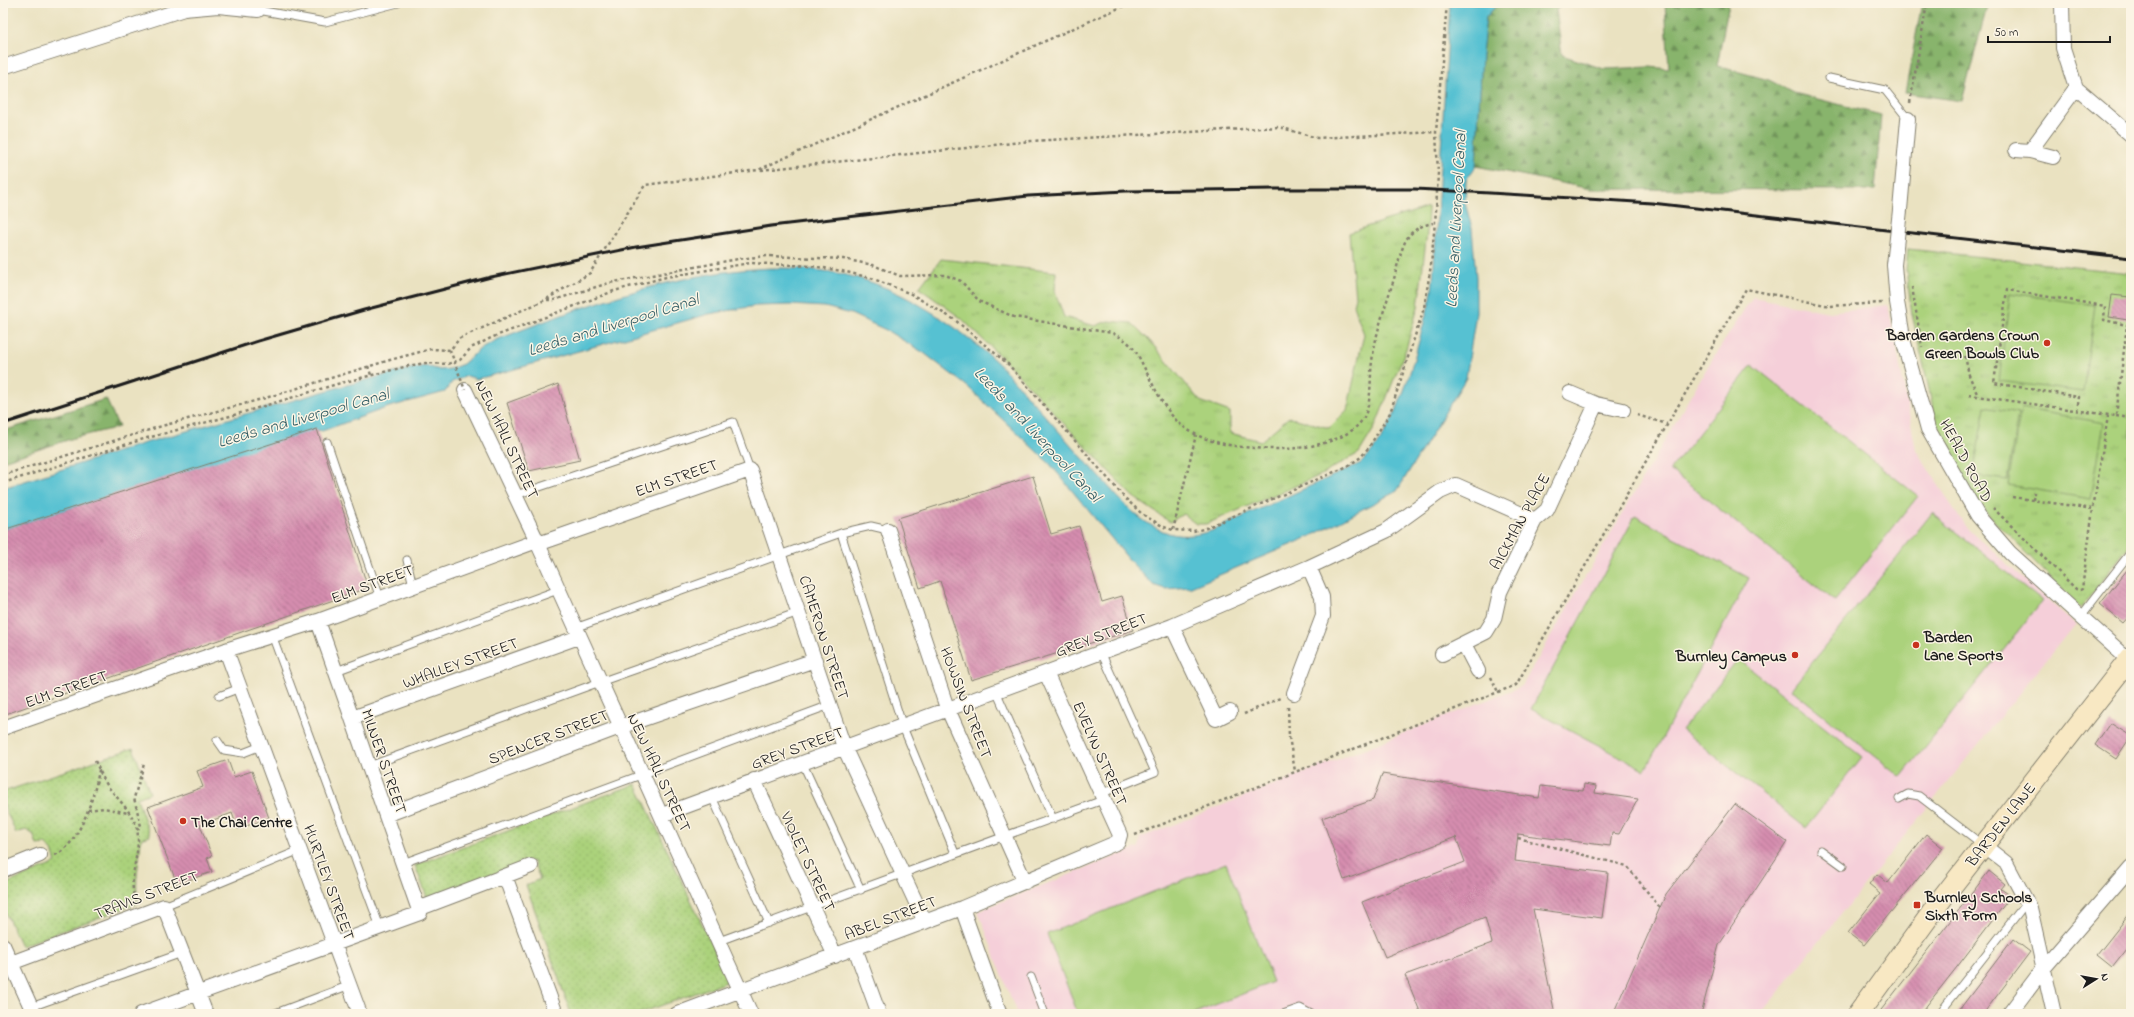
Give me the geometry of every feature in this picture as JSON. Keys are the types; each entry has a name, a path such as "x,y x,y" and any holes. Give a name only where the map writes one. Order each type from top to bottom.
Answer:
{"street":[{"path":"2062,3 2063,48 2076,88 2131,135"},
{"path":"3,68 184,9 218,6 258,10"},
{"path":"2030,151 2076,88"},
{"name":"HEALD ROAD","path":"1908,120 1894,265 1897,302 1904,343 1928,429 1978,516 2010,553 2130,659"},
{"path":"2016,150 2030,151 2053,157"},
{"name":"NEW HALL STREET","path":"465,390 516,495 620,727 662,815 742,991 750,1014"},
{"path":"1570,393 1596,404 1623,410"},
{"name":"AICKMAN PLACE","path":"1442,654 1486,632 1494,619 1500,592 1535,520 1547,510 1596,404"},
{"name":"ELM STREET","path":"3,728 226,650 318,621 537,542 750,470"},
{"name":"CAMERON STREET","path":"750,470 844,747 925,922"},
{"name":"GREY STREET","path":"662,815 802,762 903,727 948,708 1172,626 1309,567 1386,531 1440,492 1456,485 1535,520"},
{"name":"HOWSIN STREET","path":"888,530 948,708 1024,882"},
{"path":"1294,693 1323,616 1322,597 1309,567"},
{"name":"MILNER STREET","path":"318,621 419,911"},
{"path":"1172,626 1216,719 1230,712"},
{"name":"WHALLEY STREET","path":"352,718 577,632"},
{"path":"1464,644 1478,671"},
{"name":"HURTLEY STREET","path":"226,650 360,1014"},
{"name":"BARDEN LANE","path":"1858,1014 1983,845 2130,659"},
{"name":"SPENCER STREET","path":"386,815 620,727 815,660"},
{"name":"EVELYN STREET","path":"1046,673 1101,797 1120,835 1115,842"},
{"name":"VIOLET STREET","path":"754,780 835,956"},
{"name":"ABEL STREET","path":"677,1014 962,908 1115,842"},
{"path":"1983,845 2006,863 2030,908 2054,1014"},
{"path":"3,870 40,855"},
{"path":"141,1014 197,992 380,927 530,866"},
{"path":"2010,1014 2043,969 2131,867"},
{"path":"506,876 556,1014"},
{"path":"164,906 206,1014"},
{"name":"TRAVIS STREET","path":"7,964 164,906"},
{"path":"962,908 1000,1014"},
{"path":"3,945 7,964 33,1011"},
{"path":"855,948 879,1014"}],"lane":[{"path":"258,10 325,22 398,3"},
{"path":"1829,78 1885,90 1908,120"},
{"path":"516,495 733,422 750,470"},
{"path":"327,442 380,598"},
{"path":"577,632 841,533 871,526 888,530"},
{"path":"841,533 903,727 955,853"},
{"path":"2081,616 2131,552"},
{"path":"406,560 413,586"},
{"path":"336,671 558,590"},
{"path":"369,766 799,612"},
{"path":"272,636 380,927"},
{"path":"719,941 903,874 955,853 1053,819 1155,772 1101,652"},
{"path":"219,696 240,688"},
{"path":"996,690 1053,819"},
{"path":"403,864 830,705"},
{"path":"217,740 224,750 243,753 261,746"},
{"path":"802,762 860,890"},
{"path":"1899,799 1908,794 1919,796 1983,845"},
{"path":"712,797 769,923"},
{"name":"TRAVIS STREET","path":"164,906 300,850"},
{"path":"1821,850 1844,866"},
{"path":"1939,1014 2026,903"},
{"path":"33,1011 182,953"},
{"path":"1031,977 1045,1014"},
{"path":"273,1014 350,985"},
{"path":"1283,1014 1300,1008 1311,1014"}],"path":[{"path":"758,170 1130,3"},
{"path":"3,483 147,438 234,415 371,375 420,364 448,364 460,360 471,348 492,337 614,291 666,277 750,263 811,266 842,271 871,278 911,294 955,320 1008,364 1125,498 1142,514 1173,530 1204,529 1348,466 1361,457 1369,447 1390,413 1424,308 1431,265 1438,173 1436,132 1447,3"},
{"path":"1908,120 1928,3"},
{"path":"3,476 162,426 255,402 368,366 431,349 450,350 460,338 545,300 590,274 645,184 758,170 1039,140 1279,127 1317,138 1436,132"},
{"path":"545,300 554,300 609,283 639,276 767,256 843,259 873,265 900,276 945,274 961,281 979,301 1014,317 1064,327 1112,333 1126,339 1133,346 1157,393 1178,423 1196,434 1219,443 1255,449 1283,450 1316,446 1349,433 1364,416 1370,395 1373,356 1382,318 1405,241 1420,225 1434,223"},
{"path":"1911,279 1924,352"},
{"path":"1115,842 1516,685 1746,289 1830,306 1897,302"},
{"path":"2077,411 2079,397 1994,383 2007,290 2105,306 2104,320 2131,326"},
{"path":"2116,416 2127,325"},
{"name":"NEW HALL STREET","path":"450,350 465,390"},
{"path":"1965,356 1969,375 1978,397"},
{"path":"368,366 371,375"},
{"path":"1969,395 2108,416 2131,418"},
{"path":"1623,410 1667,424"},
{"path":"1988,503 2076,589 2082,589 2108,416"},
{"path":"1173,530 1196,434"},
{"path":"2033,500 2034,492"},
{"path":"2012,496 2093,509"},
{"path":"1294,693 1288,707 1289,737 1295,771"},
{"path":"1230,712 1233,718 1294,693"},
{"path":"95,760 108,787 129,813 137,830 138,849 132,871 131,890 140,915"},
{"path":"137,830 141,826 141,820 134,798 144,764"},
{"path":"40,855 50,857 62,852 78,831 95,788 99,769"},
{"path":"87,810 104,808 129,813"},
{"path":"1518,838 1627,866 1660,908"}],"shaded area":[{"name":"Burnley Campus","path":"1753,297 1829,312 1888,305 1916,450 1965,526 2075,624 1761,1014 1017,1014 978,911 1139,847 1140,838 1522,686 1708,366"}],"green space":[{"path":"1499,3 1565,3 1556,9 1562,55 1604,69 1650,67 1669,69 1665,3 1729,3 1717,66 1769,80 1794,93 1881,115 1875,190 1591,189 1476,166 1482,54 1486,17"},
{"path":"1922,3 1988,3 1962,101 1905,93"},
{"path":"1428,207 1427,232 1418,307 1406,349 1375,427 1359,453 1321,475 1206,524 1196,524 1183,514 1170,522 1132,496 1008,364 961,318 919,288 941,259 1056,272 1055,292 1064,317 1095,326 1108,321 1132,323 1149,340 1200,401 1230,412 1230,433 1261,441 1289,417 1329,428 1347,410 1364,334 1353,305 1355,297 1349,233"},
{"path":"1908,249 2131,273 2131,543 2081,608 1990,517 1967,486 1937,425 1912,314 1906,270"},
{"name":"Barden Gardens Crown Green Bowls Club","path":"2010,293 2095,305 2083,392 1999,381"},
{"path":"1752,365 1918,496 1835,601 1670,470"},
{"path":"106,399 119,427 74,438 3,461 3,431"},
{"path":"1985,407 2018,413 2007,480 1973,475"},
{"path":"2021,408 2104,423 2091,499 2008,485"},
{"name":"Barden Lane Sports","path":"1932,513 2042,601 1901,777 1791,689"},
{"path":"1635,516 1749,578 1645,770 1531,709"},
{"path":"1738,659 1862,757 1806,828 1682,730"},
{"path":"133,748 150,793 137,798 150,836 141,839 137,879 137,895 139,903 21,946 3,907 3,885 56,863 52,850 45,844 37,845 33,834 26,830 16,833 3,804 3,792"},
{"path":"636,784 729,981 638,1014 571,1014 526,885 540,879 533,861 428,900 415,865"},
{"path":"1226,863 1273,982 1192,1014 1078,1014 1047,934"}],"water":[{"name":"Leeds and Liverpool Canal","path":"1450,3 1499,3 1486,17 1482,54 1476,166 1466,180 1465,203 1472,228 1476,277 1476,313 1466,378 1397,491 1309,537 1191,587 1165,589 1153,585 1131,562 1050,464 968,387 924,353 886,330 851,314 825,307 790,305 755,306 709,314 477,379 467,376 452,382 445,392 389,407 322,431 317,430 3,530 3,488 145,443 343,386 413,368 426,366 440,370 450,369 463,364 481,348 496,340 627,293 674,281 721,272 768,268 814,270 858,278 893,291 927,309 959,331 989,355 1136,515 1154,527 1175,535 1193,535 1211,531 1361,463 1375,447 1397,408 1406,386 1431,297"}],"building":[{"path":"2112,295 2130,297 2128,320 2109,317"},
{"path":"558,384 580,460 529,471 507,403"},
{"path":"317,429 368,588 3,715 3,530"},
{"path":"1033,476 1051,534 1079,526 1102,602 1122,596 1133,630 971,680 940,581 920,588 898,518"},
{"path":"2131,565 2131,614 2123,623 2100,604"},
{"path":"2110,723 2131,736 2116,759 2095,745"},
{"name":"The Chai Centre","path":"228,760 234,777 252,771 269,818 238,829 232,813 200,825 212,856 207,858 212,872 177,884 148,807 203,787 197,771"},
{"path":"1382,774 1539,798 1541,786 1583,791 1584,784 1596,786 1595,793 1638,799 1619,834 1612,833 1610,846 1518,834 1515,861 1608,873 1602,918 1533,909 1555,1014 1421,1014 1405,975 1492,943 1485,917 1385,957 1362,902 1465,862 1456,837 1344,880 1322,818 1373,800"},
{"path":"1735,804 1787,842 1719,945 1701,1014 1613,1014 1666,894"},
{"path":"1926,834 1943,848 1864,945 1848,933 1880,893 1869,884 1877,874 1888,883"},
{"path":"1989,871 2005,884 2001,889 2011,896 1957,967 1920,1014 1878,1014"},
{"path":"2131,912 2131,943 2112,967 2097,955"},
{"path":"2013,939 2030,952 2015,972 1983,1014 1956,1014"}],"railway":[{"path":"3,424 258,341 364,310 491,277 636,247 771,226 1028,196 1126,191 1275,189 1415,189 1490,193 1652,203 2131,258"}],"place":[{"name":"Barden Gardens Crown Green Bowls Club","path":"2047,343"},
{"name":"Barden Lane Sports","path":"1916,645"},
{"name":"Burnley Campus","path":"1795,655"},
{"name":"The Chai Centre","path":"183,821"},
{"name":"Burnley Schools Sixth Form","path":"1917,905"}]}
